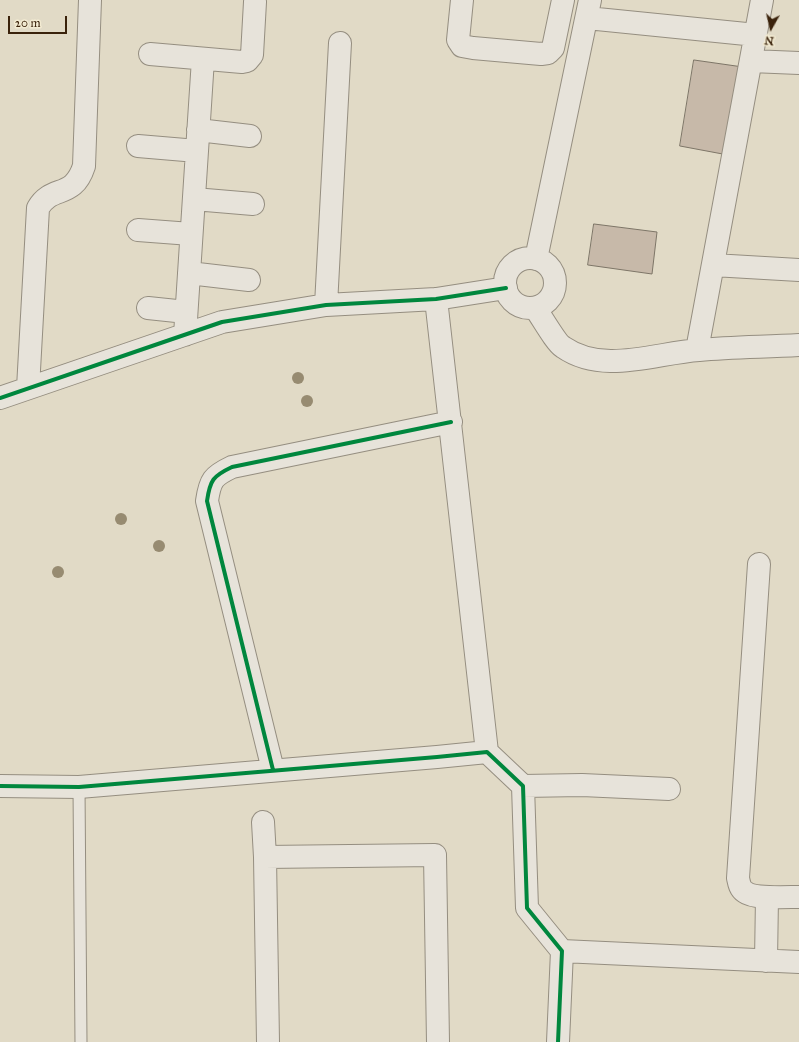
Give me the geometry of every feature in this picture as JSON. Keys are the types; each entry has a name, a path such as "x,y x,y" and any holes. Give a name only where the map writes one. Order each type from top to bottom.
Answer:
{"street":[{"path":"28,388 38,208 48,196 72,187 80,177 84,166 90,0"},
{"path":"462,0 458,34 458,40 462,46 541,54 548,53 553,48 563,0"},
{"path":"698,350 762,0"},
{"path":"150,54 242,62 246,61 250,59 252,55 255,2"},
{"path":"536,259 589,9 756,35"},
{"path":"326,305 340,43"},
{"path":"185,335 203,59"},
{"path":"751,61 799,62"},
{"path":"138,146 250,136"},
{"path":"194,199 254,204"},
{"path":"138,230 192,234"},
{"path":"527,258 544,262 550,268 554,276 554,292 543,305 535,308 527,308 516,304 508,295 506,288 508,272 512,266 527,258"},
{"path":"713,265 799,270"},
{"path":"189,273 249,280"},
{"path":"0,398 222,322 326,305 436,298 506,288"},
{"path":"436,298 488,752 524,786 582,785 670,789"},
{"path":"148,308 186,312"},
{"path":"535,308 561,346 572,353 600,361 615,362 698,350 799,345"},
{"path":"273,770 207,501 209,488 213,479 220,473 232,467 451,422"},
{"path":"759,564 738,878 740,886 745,892 752,895 767,897 799,897"},
{"path":"0,786 79,787 488,752"},
{"path":"524,786 527,908 562,951 558,1042"},
{"path":"263,822 265,857 268,1042"},
{"path":"265,857 435,855 438,1042"},
{"path":"766,961 767,897"},
{"path":"562,951 799,962"}],"lane":[{"path":"79,787 81,1042"}],"building":[{"path":"694,60 743,67 728,155 680,146"},
{"path":"594,224 657,232 652,274 588,265"}],"cycle path":[{"path":"0,398 222,322 326,305 436,299 506,288"},
{"path":"273,770 207,501 211,483 220,473 232,467 451,422"},
{"path":"0,786 79,787 487,752 523,786 527,908 562,951 558,1042"}]}
